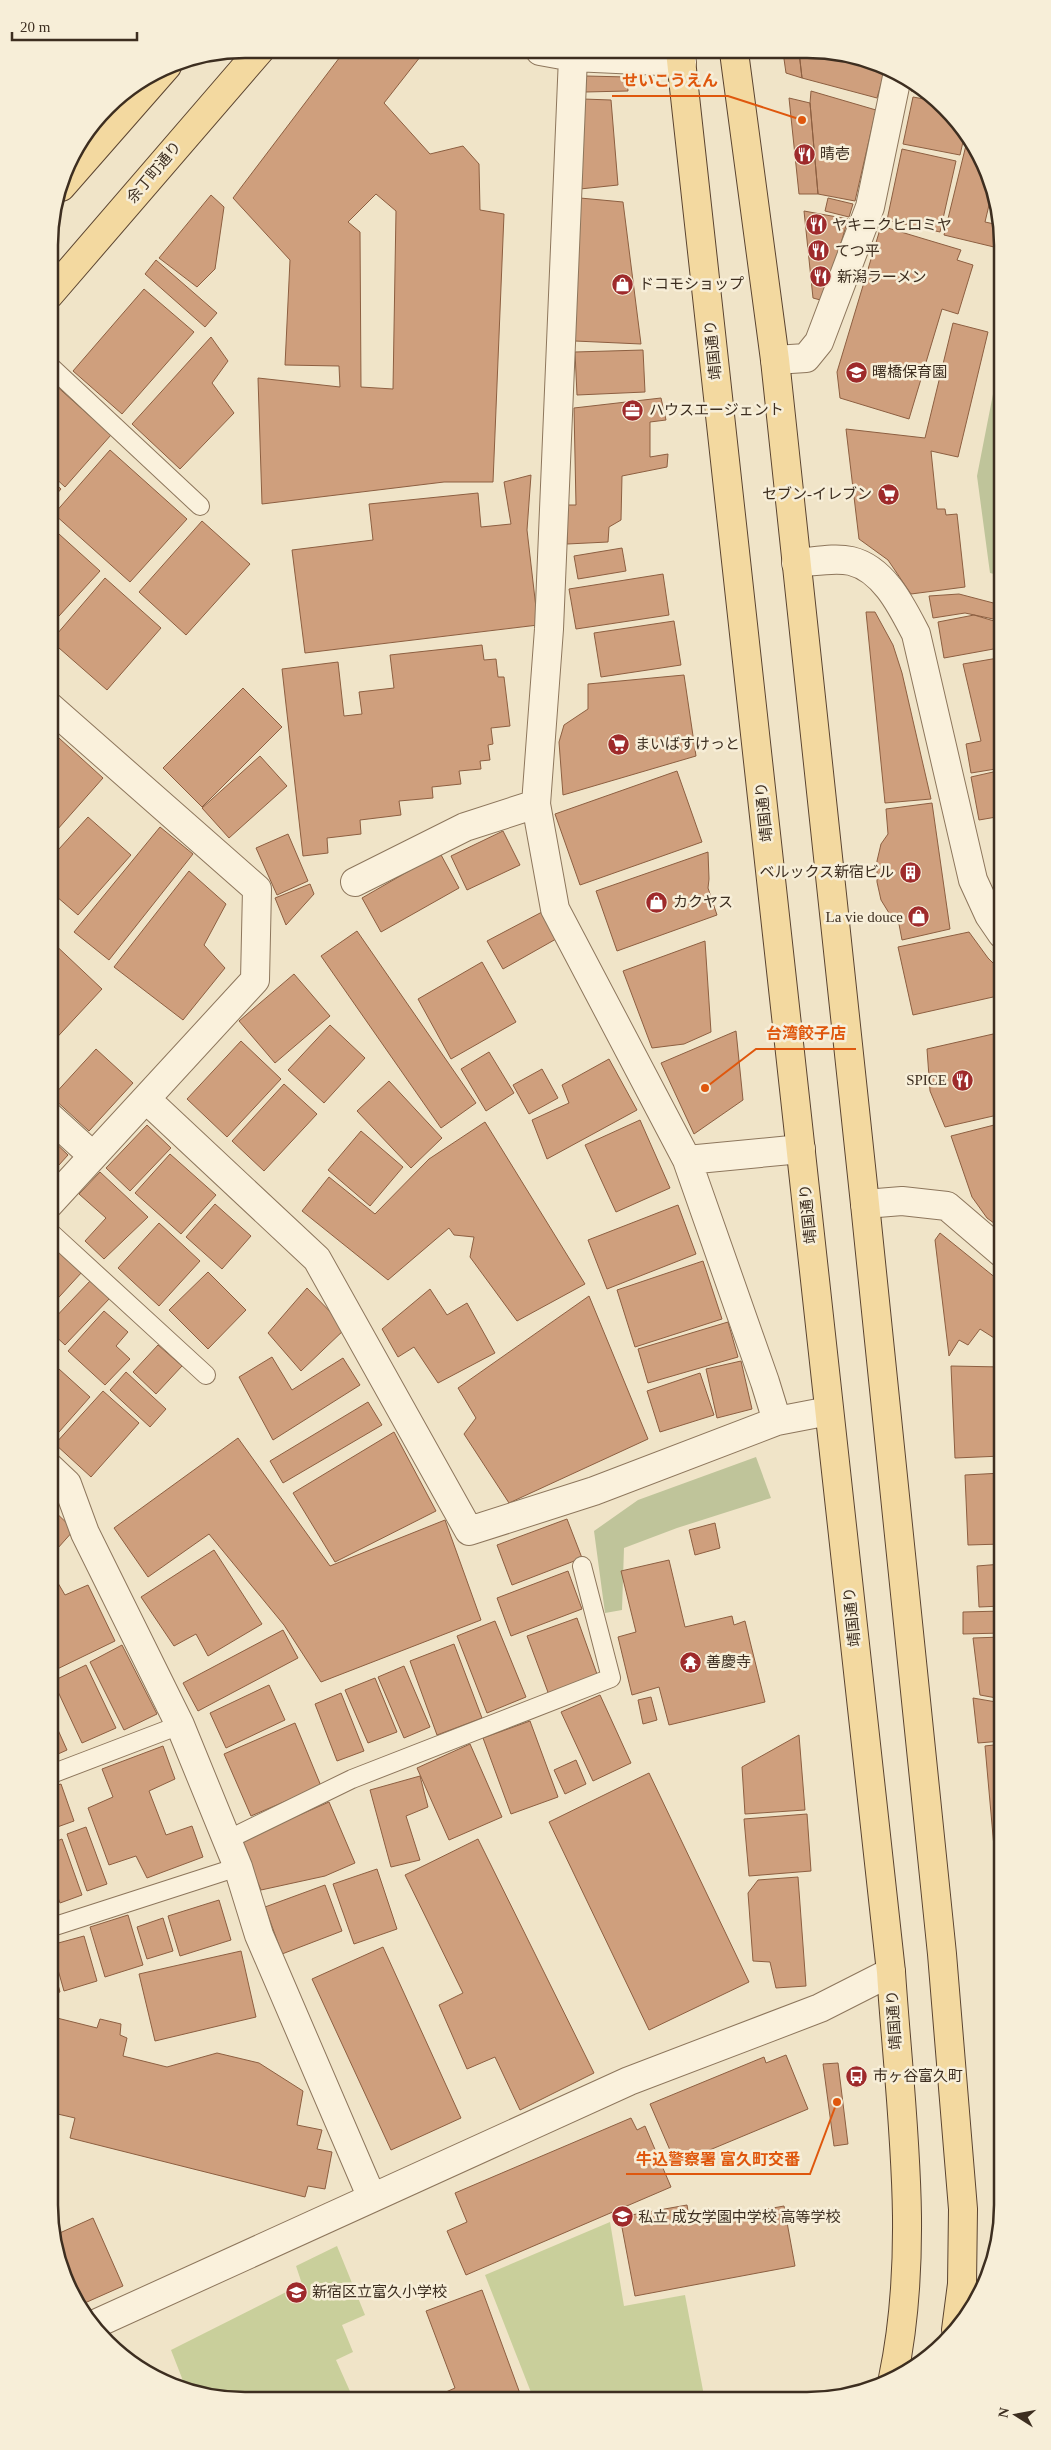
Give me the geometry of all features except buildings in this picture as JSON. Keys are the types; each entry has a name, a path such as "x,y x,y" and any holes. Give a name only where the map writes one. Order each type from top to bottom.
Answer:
{"main road":[{"name":"余丁町通り","path":"58,285 253,58"},
{"name":"靖国通り","path":"681,58 891,1972 908,2215 906,2286 900,2346 895,2370"},
{"path":"735,58 775,360 865,1204 942,1954 962,2199 962,2284 958,2315"},
{"path":"71,176 153,82"}],"street":[{"path":"573,58 549,629 536,804 555,909 686,1160 765,1382 777,1421"},
{"path":"775,360 806,358 819,342 870,207 896,81"},
{"path":"796,562 851,561 873,572 897,598 916,634 973,880 994,922"},
{"path":"58,714 258,889 255,980 58,1194"},
{"path":"355,882 465,827 536,804"},
{"path":"146,1099 317,1259 469,1531 594,1491 777,1421 829,1411"},
{"path":"58,1124 93,1156"},
{"path":"686,1160 801,1149"},
{"path":"865,1204 902,1201 947,1206 994,1246"},
{"path":"58,1476 67,1484 85,1533 180,1725 238,1867 259,1935 372,2198"},
{"path":"99,2322 629,2081 820,2008 891,1972"}],"lane":[{"path":"58,373 200,506"},
{"path":"58,1239 206,1374"},
{"path":"227,1840 352,1779 611,1678 582,1566"},
{"path":"58,1772 180,1725"},
{"path":"58,1925 238,1867"}],"green space":[{"path":"994,389 994,574 990,573 977,476"},
{"path":"756,1457 771,1498 677,1528 624,1548 622,1610 605,1613 594,1531 638,1500"},
{"path":"610,2222 624,2306 685,2295 703,2392 531,2392 485,2275"},
{"path":"337,2246 365,2315 342,2325 353,2352 336,2360 350,2392 232,2392 208,2389 184,2382 171,2350 302,2284 296,2266"}],"place":[{"name":"せいこうえん","path":"802,120"},
{"name":"晴壱","path":"804,154"},
{"name":"ヤキニクヒロミヤ","path":"816,225"},
{"name":"てつ平","path":"819,251"},
{"name":"新潟ラーメン","path":"821,277"},
{"name":"ドコモショップ","path":"623,284"},
{"name":"曙橋保育園","path":"856,372"},
{"name":"ハウスエージェント","path":"633,410"},
{"name":"セブン-イレブン","path":"888,494"},
{"name":"まいばすけっと","path":"619,744"},
{"name":"ベルックス新宿ビル","path":"910,872"},
{"name":"カクヤス","path":"657,902"},
{"name":"La vie douce","path":"919,917"},
{"name":"SPICE","path":"963,1080"},
{"name":"台湾餃子店","path":"705,1088"},
{"name":"善慶寺","path":"690,1662"},
{"name":"市ヶ谷富久町","path":"857,2076"},
{"name":"牛込警察署 富久町交番","path":"837,2102"},
{"name":"私立 成女学園中学校 高等学校","path":"622,2217"},
{"name":"新宿区立富久小学校","path":"296,2292"}]}
